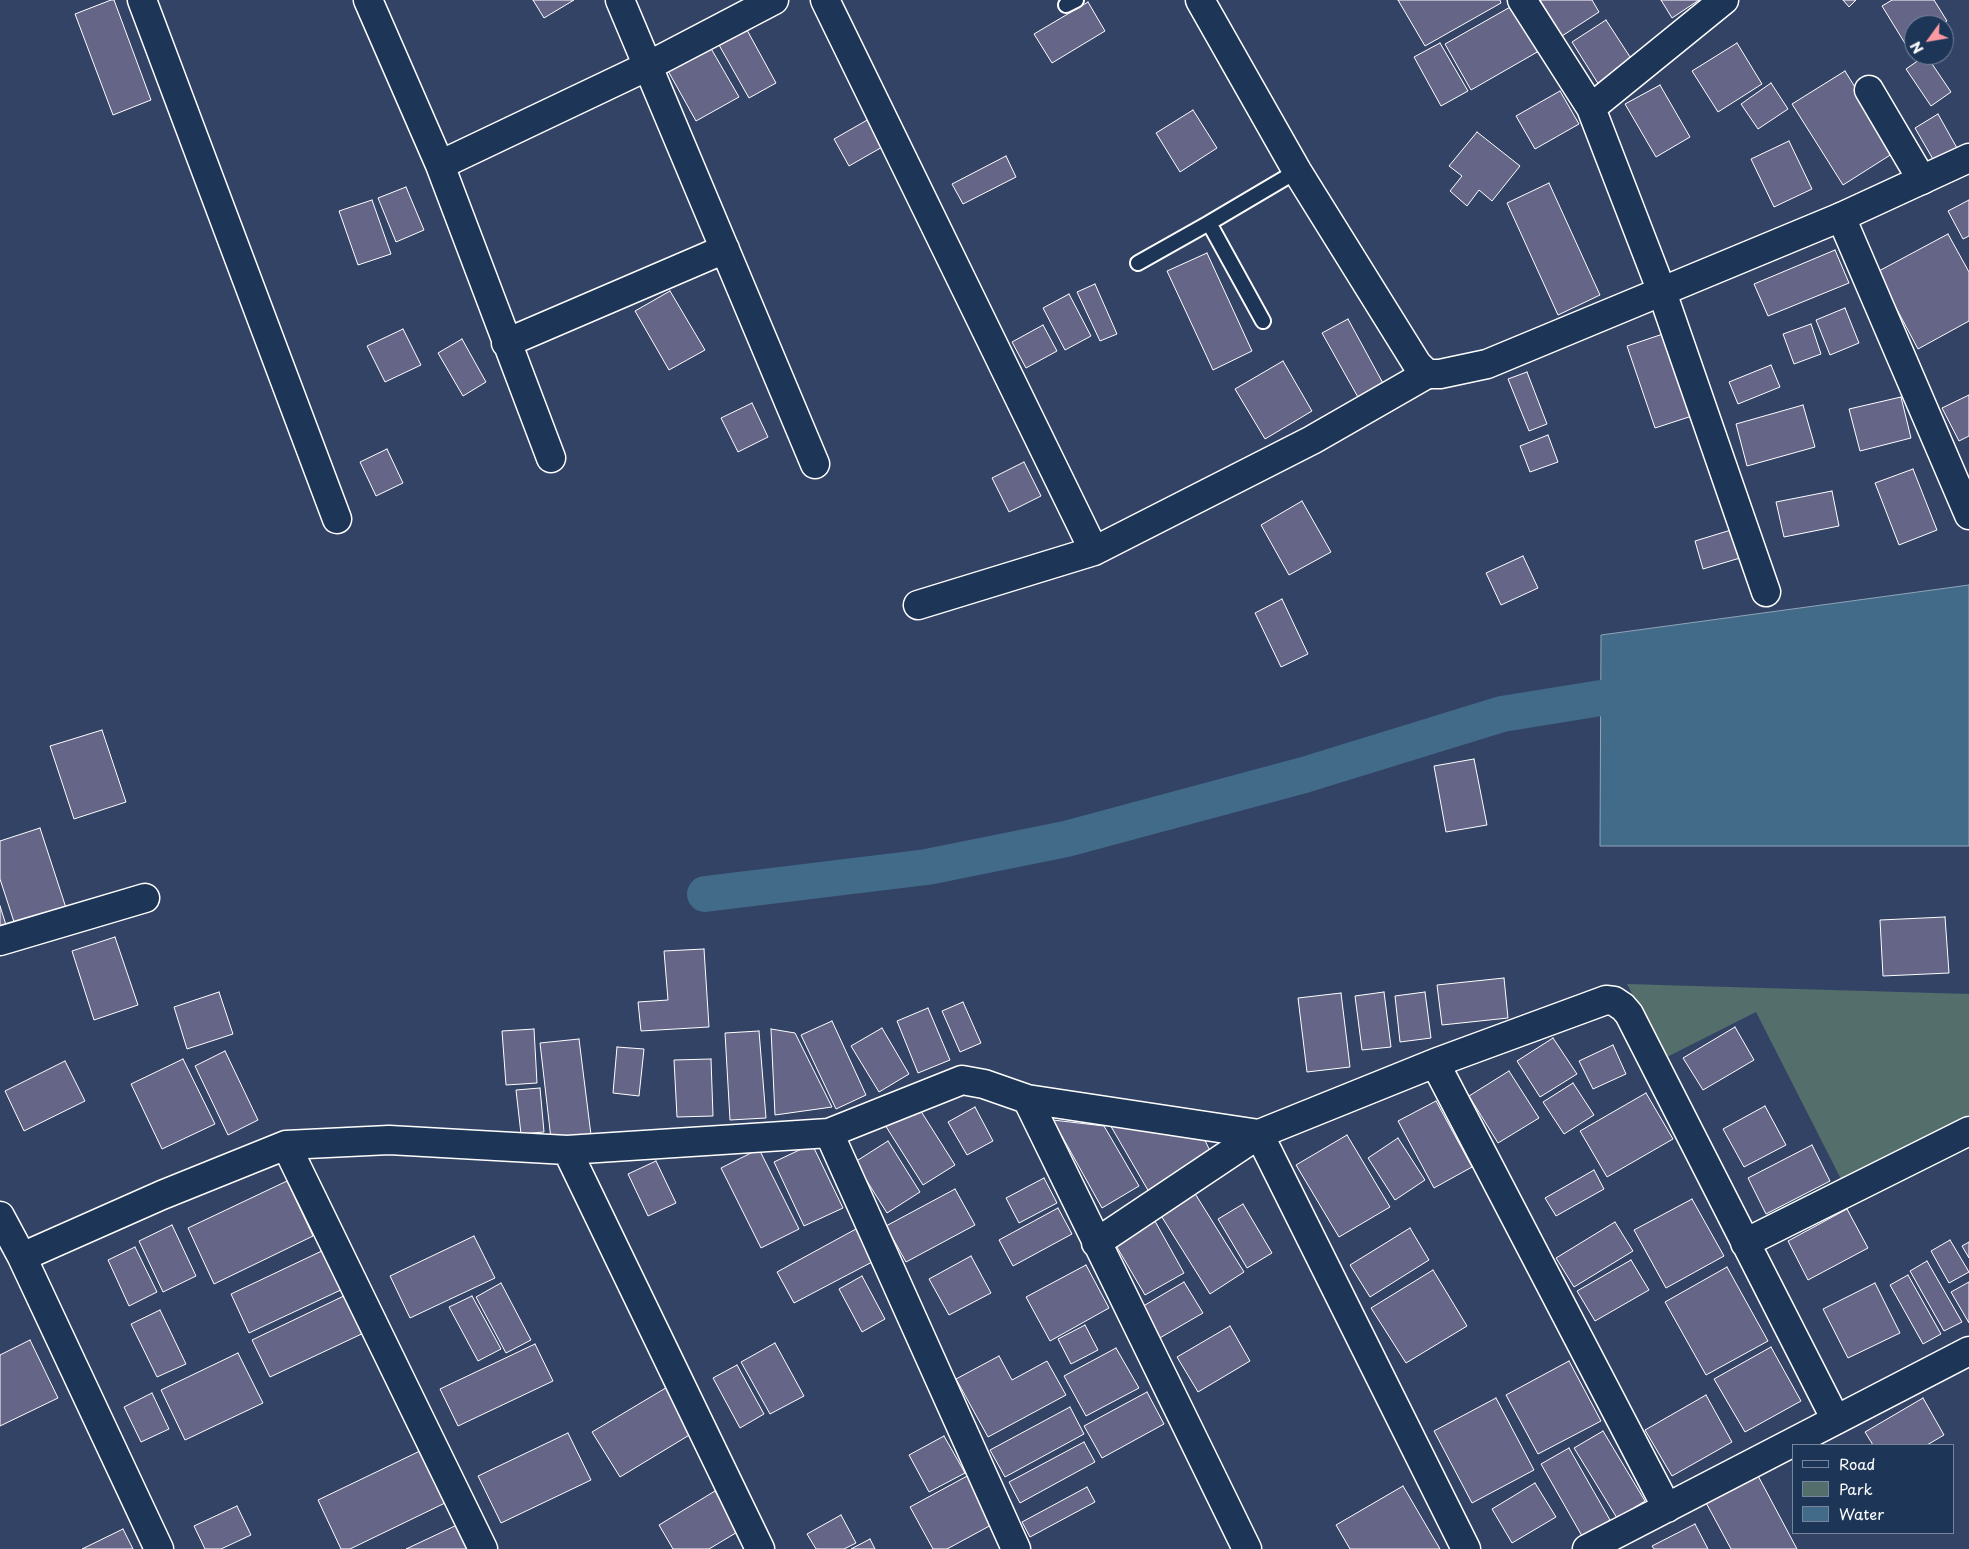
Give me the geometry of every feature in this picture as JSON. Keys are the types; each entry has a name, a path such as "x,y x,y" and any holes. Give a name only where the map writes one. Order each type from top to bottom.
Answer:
{"street":[{"path":"142,0 337,519"},
{"path":"368,0 440,165 506,343 552,458"},
{"path":"620,0 815,464"},
{"path":"440,165 648,66 774,0"},
{"path":"825,0 1094,551"},
{"path":"1200,0 1297,171 1417,364 1427,374"},
{"path":"1522,0 1591,108 1662,292 1766,592"},
{"path":"1591,108 1720,1"},
{"path":"1868,90 1922,180"},
{"path":"918,605 1094,551 1312,440 1427,374 1440,374 1487,364 1841,217 1969,158"},
{"path":"1841,217 1969,515"},
{"path":"506,343 725,249"},
{"path":"0,941 145,898"},
{"path":"1096,1243 1259,1134 1435,1062 1606,1000 1614,1001 1629,1014 1836,1420"},
{"path":"1435,1062 1667,1508"},
{"path":"22,1257 162,1195 286,1145 389,1140 567,1150 829,1133 962,1080 984,1084 1027,1099 1259,1134"},
{"path":"1027,1099 1247,1549"},
{"path":"1745,1243 1969,1131"},
{"path":"829,1133 1016,1549"},
{"path":"1259,1134 1466,1549"},
{"path":"286,1145 483,1549"},
{"path":"567,1150 760,1549"},
{"path":"0,1216 22,1257 159,1549"},
{"path":"1587,1549 1969,1351"}],"lane":[{"path":"1138,263 1297,171"},
{"path":"1209,223 1263,322"}],"green space":[{"path":"1627,984 1969,994 1969,1117 1842,1181 1756,1012 1665,1058"}],"water":[{"path":"1969,585 1969,846 1600,846 1601,635"}],"building":[{"path":"114,0 151,100 113,115 75,14"},
{"path":"533,0 574,0 544,18"},
{"path":"1398,0 1500,0 1501,3 1425,46"},
{"path":"1540,0 1592,0 1599,12 1562,36"},
{"path":"1661,0 1699,0 1672,18"},
{"path":"1843,0 1856,0 1849,7"},
{"path":"1892,0 1934,0 1943,15 1904,15 1904,42 1882,6"},
{"path":"1088,2 1105,31 1052,63 1034,34"},
{"path":"1512,6 1539,51 1471,90 1445,44"},
{"path":"1606,20 1634,63 1599,85 1572,42"},
{"path":"747,30 776,83 749,98 719,45"},
{"path":"1440,43 1468,91 1441,106 1414,57"},
{"path":"1737,43 1762,84 1718,112 1692,71"},
{"path":"709,45 739,97 696,121 667,69"},
{"path":"1912,65 1933,65 1951,92 1931,106 1906,69"},
{"path":"1845,71 1895,152 1843,185 1792,104"},
{"path":"1771,83 1788,109 1758,129 1741,104"},
{"path":"1660,85 1690,137 1656,157 1625,104"},
{"path":"1560,91 1579,124 1535,149 1516,116"},
{"path":"1193,110 1217,148 1180,172 1156,133"},
{"path":"1938,114 1957,148 1934,161 1915,128"},
{"path":"869,119 884,146 849,166 834,139"},
{"path":"1477,132 1520,166 1492,201 1479,190 1467,206 1450,191 1462,176 1449,166"},
{"path":"1789,141 1812,189 1774,207 1751,159"},
{"path":"1006,156 1016,177 963,204 952,184"},
{"path":"1549,183 1600,295 1558,315 1507,203"},
{"path":"406,187 424,230 396,242 378,198"},
{"path":"372,200 391,254 358,265 339,211"},
{"path":"1969,200 1969,236 1963,239 1948,211"},
{"path":"1948,234 1969,272 1969,321 1918,349 1877,272"},
{"path":"1835,250 1849,283 1768,316 1754,284"},
{"path":"1207,253 1252,351 1213,370 1167,271"},
{"path":"1095,284 1117,334 1100,341 1077,292"},
{"path":"670,291 705,350 669,370 635,311"},
{"path":"1069,294 1091,336 1065,350 1043,308"},
{"path":"1845,308 1859,343 1830,355 1816,320"},
{"path":"1348,319 1384,385 1359,399 1322,333"},
{"path":"1811,324 1821,354 1794,364 1783,334"},
{"path":"1043,325 1057,351 1026,368 1012,342"},
{"path":"403,329 421,365 385,382 367,346"},
{"path":"1663,334 1692,416 1655,428 1627,346"},
{"path":"462,339 486,382 463,396 438,353"},
{"path":"1283,361 1312,411 1265,439 1235,389"},
{"path":"1771,365 1780,387 1738,404 1729,382"},
{"path":"1527,372 1547,424 1529,431 1508,379"},
{"path":"1969,395 1969,436 1959,441 1942,408"},
{"path":"1901,397 1911,438 1860,451 1849,409"},
{"path":"752,403 768,437 738,452 721,418"},
{"path":"1803,405 1815,447 1747,466 1736,424"},
{"path":"1548,435 1558,462 1530,472 1520,446"},
{"path":"387,449 403,483 376,496 360,462"},
{"path":"1024,462 1041,496 1009,512 992,478"},
{"path":"1913,469 1937,530 1899,545 1875,483"},
{"path":"1832,491 1839,526 1784,537 1776,502"},
{"path":"1302,501 1331,552 1289,575 1261,525"},
{"path":"1731,530 1740,558 1703,569 1695,541"},
{"path":"1523,556 1538,588 1501,605 1486,573"},
{"path":"1282,599 1308,654 1281,667 1255,613"},
{"path":"102,730 126,802 74,819 50,746"},
{"path":"1474,759 1487,825 1446,832 1434,766"},
{"path":"40,828 67,911 16,928 0,879 0,841"},
{"path":"0,906 6,925 0,927"},
{"path":"1945,917 1949,973 1883,976 1880,920"},
{"path":"115,937 138,1005 94,1020 72,951"},
{"path":"704,949 709,1027 641,1031 638,1002 668,1000 664,951"},
{"path":"1504,978 1508,1018 1442,1025 1437,985"},
{"path":"219,992 233,1034 187,1049 174,1007"},
{"path":"1384,992 1391,1047 1362,1050 1355,996"},
{"path":"1425,992 1431,1038 1400,1042 1395,996"},
{"path":"1341,993 1350,1067 1307,1072 1298,998"},
{"path":"963,1002 981,1043 960,1052 942,1011"},
{"path":"928,1008 950,1060 918,1073 897,1021"},
{"path":"832,1021 866,1095 836,1109 801,1035"},
{"path":"1735,1027 1754,1060 1703,1090 1683,1058"},
{"path":"882,1028 909,1074 879,1092 851,1046"},
{"path":"534,1029 537,1083 506,1085 502,1031"},
{"path":"771,1029 795,1033 832,1107 775,1115"},
{"path":"759,1031 766,1118 730,1120 725,1033"},
{"path":"1553,1038 1577,1074 1540,1097 1517,1061"},
{"path":"579,1039 591,1135 551,1139 540,1043"},
{"path":"1613,1045 1626,1074 1593,1089 1579,1061"},
{"path":"617,1047 644,1049 639,1096 613,1093"},
{"path":"225,1051 258,1120 228,1135 195,1066"},
{"path":"183,1059 215,1124 162,1149 131,1084"},
{"path":"711,1059 713,1116 677,1117 674,1060"},
{"path":"65,1061 85,1101 24,1131 5,1091"},
{"path":"1509,1071 1539,1118 1498,1143 1469,1096"},
{"path":"1573,1083 1594,1115 1564,1134 1543,1102"},
{"path":"540,1088 544,1132 521,1134 516,1090"},
{"path":"1646,1093 1673,1139 1607,1177 1580,1131"},
{"path":"1436,1101 1472,1167 1434,1188 1398,1121"},
{"path":"917,1105 955,1165 923,1185 885,1125"},
{"path":"1765,1106 1786,1145 1744,1167 1723,1129"},
{"path":"975,1107 993,1141 967,1155 948,1122"},
{"path":"1053,1120 1104,1126 1139,1186 1102,1208"},
{"path":"1109,1123 1201,1132 1210,1151 1149,1192"},
{"path":"1347,1135 1390,1207 1339,1237 1296,1165"},
{"path":"1398,1138 1425,1180 1395,1200 1368,1158"},
{"path":"888,1141 920,1192 887,1213 855,1162"},
{"path":"812,1144 843,1208 804,1226 774,1162"},
{"path":"1812,1145 1830,1181 1766,1214 1748,1178"},
{"path":"759,1149 799,1229 761,1248 721,1168"},
{"path":"656,1161 676,1203 648,1216 628,1174"},
{"path":"1594,1170 1604,1189 1556,1216 1545,1198"},
{"path":"1044,1178 1057,1203 1019,1223 1006,1198"},
{"path":"287,1181 313,1236 214,1284 188,1228"},
{"path":"955,1189 975,1225 906,1262 886,1226"},
{"path":"1194,1192 1244,1272 1210,1294 1160,1214"},
{"path":"1692,1199 1724,1256 1666,1288 1634,1230"},
{"path":"1243,1204 1272,1253 1247,1268 1218,1219"},
{"path":"1058,1208 1072,1234 1013,1266 999,1240"},
{"path":"1847,1209 1868,1248 1808,1280 1788,1241"},
{"path":"1151,1214 1184,1273 1145,1295 1111,1237"},
{"path":"1615,1222 1633,1251 1574,1287 1556,1258"},
{"path":"172,1225 196,1276 163,1292 139,1241"},
{"path":"1410,1228 1429,1260 1370,1297 1350,1265"},
{"path":"856,1229 874,1261 794,1303 777,1272"},
{"path":"474,1236 495,1278 410,1318 390,1276"},
{"path":"1950,1240 1969,1272 1949,1283 1931,1251"},
{"path":"1969,1242 1969,1258 1962,1246"},
{"path":"135,1247 157,1292 129,1306 108,1260"},
{"path":"326,1249 345,1288 249,1333 231,1294"},
{"path":"971,1256 991,1293 949,1315 929,1279"},
{"path":"1631,1260 1649,1290 1595,1321 1577,1291"},
{"path":"1927,1261 1962,1322 1944,1331 1910,1271"},
{"path":"1086,1265 1109,1308 1050,1341 1026,1297"},
{"path":"1727,1267 1768,1341 1706,1375 1665,1302"},
{"path":"1433,1270 1467,1326 1406,1363 1371,1308"},
{"path":"1908,1275 1941,1334 1923,1344 1890,1285"},
{"path":"862,1276 885,1319 862,1332 839,1289"},
{"path":"1184,1282 1203,1313 1158,1339 1140,1308"},
{"path":"1969,1282 1969,1323 1951,1292"},
{"path":"501,1283 531,1340 506,1353 476,1297"},
{"path":"1875,1283 1900,1333 1848,1358 1823,1309"},
{"path":"350,1293 368,1331 270,1377 252,1340"},
{"path":"472,1296 501,1349 478,1361 449,1307"},
{"path":"160,1310 186,1364 157,1377 131,1324"},
{"path":"1085,1325 1098,1350 1071,1364 1058,1339"},
{"path":"1230,1326 1250,1361 1198,1392 1177,1357"},
{"path":"30,1340 58,1398 0,1426 0,1355"},
{"path":"775,1343 804,1396 770,1414 741,1362"},
{"path":"535,1344 553,1381 458,1426 440,1389"},
{"path":"1771,1347 1801,1401 1745,1432 1714,1379"},
{"path":"1116,1348 1139,1388 1086,1416 1064,1376"},
{"path":"238,1353 263,1403 185,1440 161,1390"},
{"path":"999,1356 1012,1380 1047,1361 1066,1395 988,1437 956,1379"},
{"path":"1569,1361 1601,1421 1538,1454 1506,1395"},
{"path":"737,1365 764,1414 740,1428 713,1378"},
{"path":"669,1386 696,1431 620,1477 592,1432"},
{"path":"1147,1392 1164,1424 1102,1458 1084,1426"},
{"path":"152,1393 169,1429 141,1442 124,1407"},
{"path":"1706,1395 1732,1442 1672,1476 1645,1430"},
{"path":"1496,1398 1534,1470 1472,1503 1434,1431"},
{"path":"1923,1398 1944,1435 1929,1444 1872,1444 1865,1432"},
{"path":"1070,1407 1084,1434 1005,1477 990,1450"},
{"path":"1603,1431 1645,1501 1617,1518 1574,1448"},
{"path":"568,1433 591,1480 501,1523 478,1476"},
{"path":"944,1436 965,1473 929,1492 909,1455"},
{"path":"1084,1442 1095,1462 1020,1503 1009,1482"},
{"path":"1569,1448 1610,1520 1582,1536 1541,1464"},
{"path":"420,1451 445,1503 350,1549 341,1549 318,1500"},
{"path":"1756,1472 1797,1549 1731,1549 1704,1499"},
{"path":"969,1475 995,1523 947,1549 933,1549 910,1507"},
{"path":"1535,1483 1556,1517 1512,1543 1492,1509"},
{"path":"1403,1486 1440,1549 1350,1549 1336,1525"},
{"path":"1087,1487 1095,1502 1030,1537 1022,1522"},
{"path":"715,1491 739,1531 709,1549 673,1549 659,1525"},
{"path":"237,1506 251,1535 221,1549 205,1549 194,1526"},
{"path":"841,1515 856,1543 844,1549 816,1549 807,1534"},
{"path":"1695,1524 1708,1549 1654,1549 1652,1546"},
{"path":"457,1525 468,1549 406,1549"},
{"path":"123,1529 133,1549 82,1549"},
{"path":"870,1539 875,1549 851,1549"}],"waterway":[{"path":"705,894 927,867 1066,839 1304,775 1502,714 1601,698"}]}
